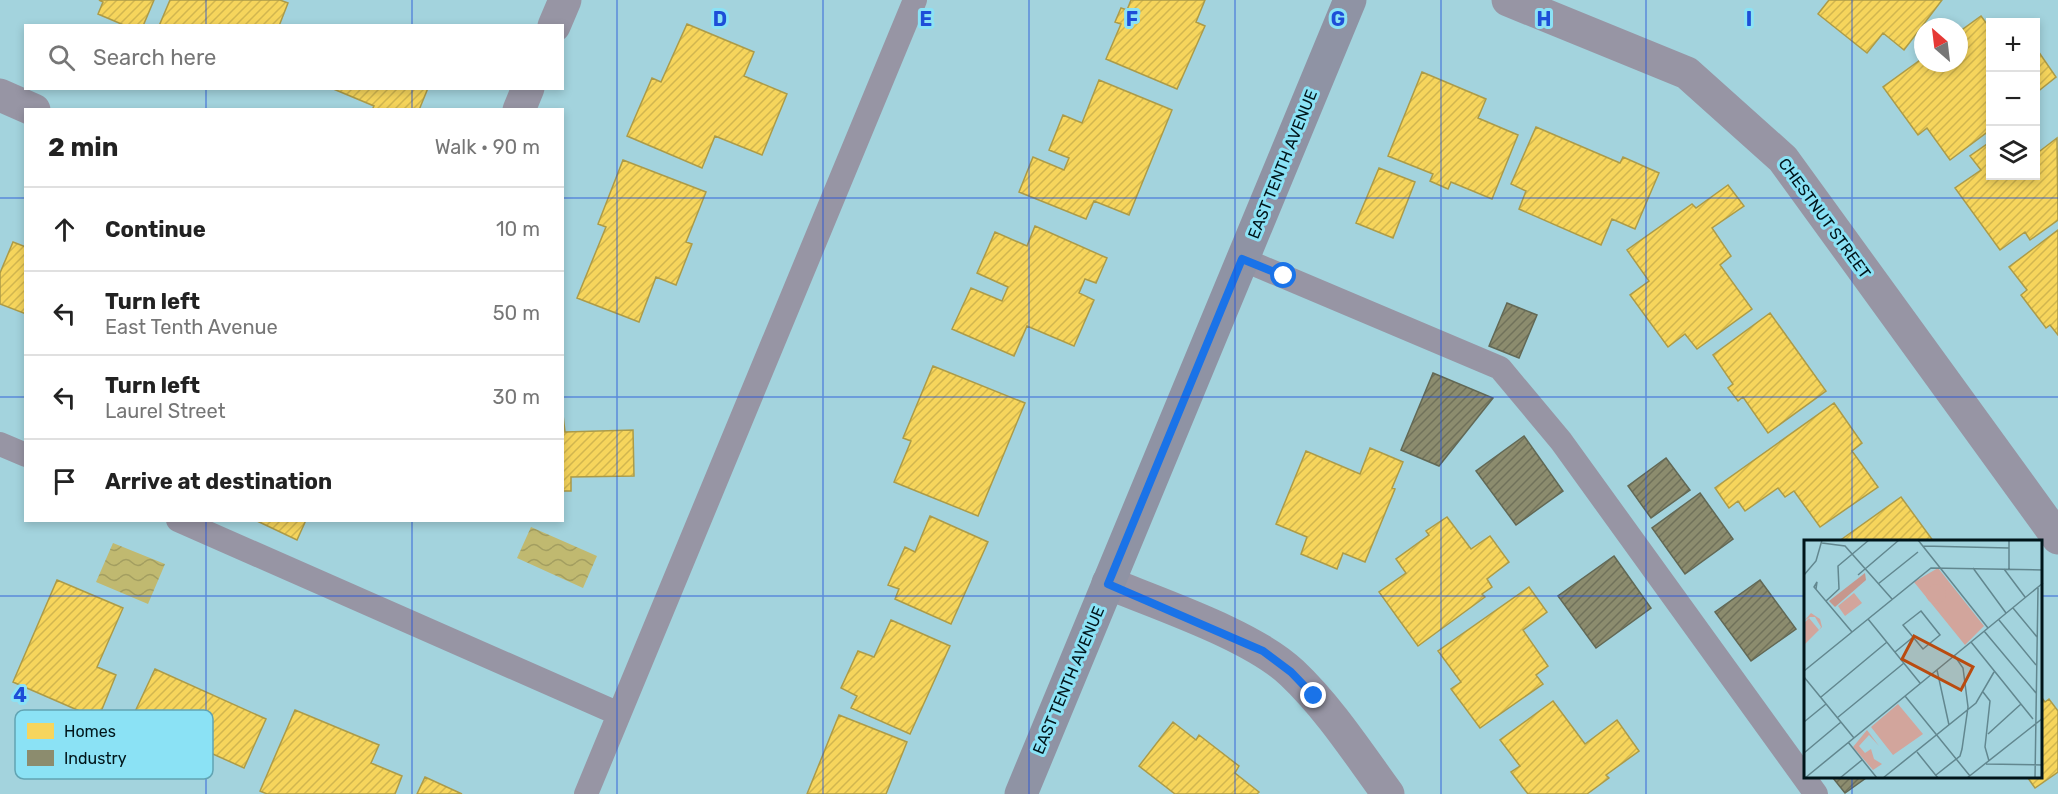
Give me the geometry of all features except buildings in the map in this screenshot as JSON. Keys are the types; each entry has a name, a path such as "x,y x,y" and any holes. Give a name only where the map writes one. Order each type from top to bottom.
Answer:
{"main road":[{"name":"EAST TENTH AVENUE","path":"1021,794 1350,0"}],"street":[{"path":"555,24 565,0"},
{"name":"CHESTNUT STREET","path":"1508,0 1687,73 1783,159 2058,538"},
{"path":"520,108 527,90"},
{"path":"0,95 29,108"},
{"path":"1108,584 1263,651 1291,672 1314,696 1388,794"}],"lane":[{"path":"586,794 915,0"},
{"path":"1242,259 1500,368 1561,441 1804,777"},
{"path":"0,444 24,454"},
{"path":"183,522 620,714"},
{"path":"1805,779 1816,794"}],"water":[{"path":"531,527 597,556 583,588 517,558"},
{"path":"113,543 165,564 148,604 96,582"}],"route":[{"path":"1284,276 1242,259 1108,584 1263,651 1291,672 1314,696"}]}
